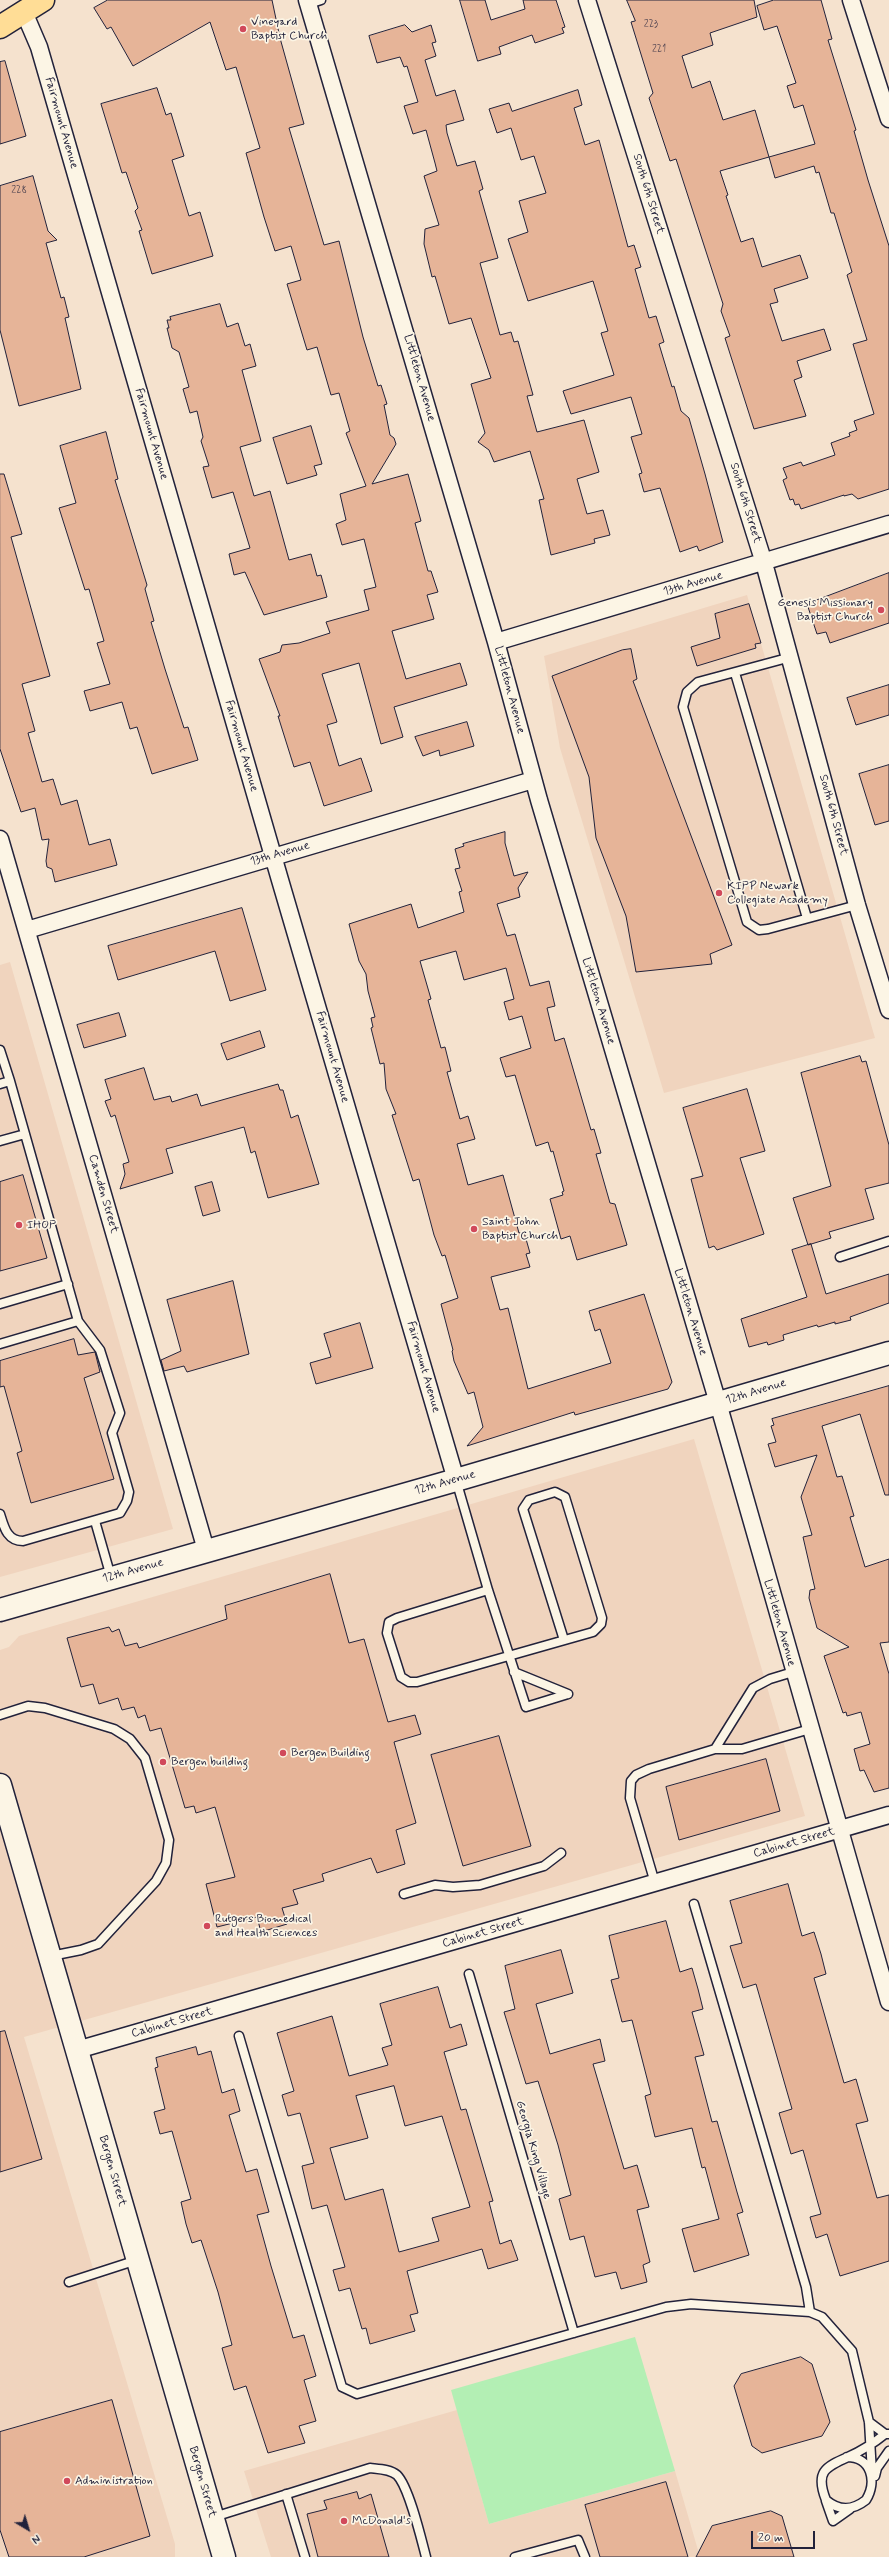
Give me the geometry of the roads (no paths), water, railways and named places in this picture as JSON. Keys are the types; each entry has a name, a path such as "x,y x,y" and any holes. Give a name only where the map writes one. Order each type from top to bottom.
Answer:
{"main road":[{"path":"0,28 35,4"}],"street":[{"name":"South 6th Street","path":"587,0 764,563 791,657 857,905 889,1010"},
{"path":"851,0 889,119"},
{"name":"Littleton Avenue","path":"312,1 496,642 533,780 718,1403 793,1672 889,2002"},
{"name":"Fairmount Avenue","path":"35,4 42,54 273,856 456,1480"},
{"name":"13th Avenue","path":"496,642 764,563 889,524"},
{"name":"13th Avenue","path":"27,930 533,780"},
{"name":"Camden Street","path":"0,839 206,1550"},
{"name":"12th Avenue","path":"0,1610 206,1550 456,1480 889,1353"},
{"name":"Bergen Street","path":"0,1785 213,2518 217,2552"},
{"name":"Cabinet Street","path":"77,2050 889,1816"}],"lane":[{"path":"791,657 698,682 687,692 683,707 742,912 747,922 759,930 857,905"},
{"path":"735,673 807,918"},
{"path":"0,1050 78,1321 100,1350 120,1413 112,1433 129,1492 127,1501 120,1514 18,1541 5,1530 0,1514"},
{"path":"0,1084 10,1081"},
{"path":"0,1141 25,1134"},
{"path":"840,1257 889,1241"},
{"path":"0,1304 68,1284"},
{"path":"0,1344 78,1321"},
{"path":"456,1480 508,1655 526,1707 568,1694 514,1672"},
{"path":"488,1590 397,1618 389,1622 387,1633 399,1674 406,1681 417,1682 564,1640 595,1630 601,1624 602,1618 565,1497 558,1492 552,1492 529,1500 523,1509 564,1640"},
{"path":"95,1521 112,1578"},
{"path":"715,1749 752,1688 770,1679 793,1672"},
{"path":"0,1715 28,1706 45,1708 114,1729 130,1739 145,1758 169,1840 166,1864 156,1881 98,1944 81,1950 49,1956"},
{"path":"655,1883 630,1798 631,1781 636,1775 649,1768 715,1749 742,1749 810,1729"},
{"path":"404,1894 435,1885 453,1887 480,1884 544,1866 561,1853"},
{"path":"694,1904 806,2287 810,2312"},
{"name":"Georgia King Village","path":"469,1974 574,2333"},
{"path":"239,2036 342,2386 356,2394 680,2305 810,2312 822,2317 852,2351 869,2422 873,2483"},
{"path":"69,2282 138,2260"},
{"path":"869,2422 884,2436 889,2446"},
{"path":"847,2457 884,2436"},
{"path":"872,2473 862,2461 855,2457 838,2459 826,2470 821,2486 833,2521 866,2500 877,2468 889,2451"},
{"path":"213,2518 370,2468 390,2472 396,2475 404,2486 426,2557"},
{"path":"286,2494 305,2557"},
{"path":"826,2500 833,2506 850,2509"},
{"path":"515,2557 578,2540 585,2557"}],"place":[{"name":"Vineyard Baptist Church","path":"243,29"},
{"name":"Genesis Missionary Baptist Church","path":"881,610"},
{"name":"KIPP Newark Collegiate Academy","path":"719,893"},
{"name":"IHOP","path":"19,1225"},
{"name":"Saint John Baptist Church","path":"474,1229"},
{"name":"Bergen Building","path":"283,1753"},
{"name":"Bergen building","path":"163,1762"},
{"name":"Rutgers Biomedical and Health Sciences","path":"207,1926"},
{"name":"Administration","path":"67,2481"},
{"name":"McDonald's","path":"344,2521"}]}
